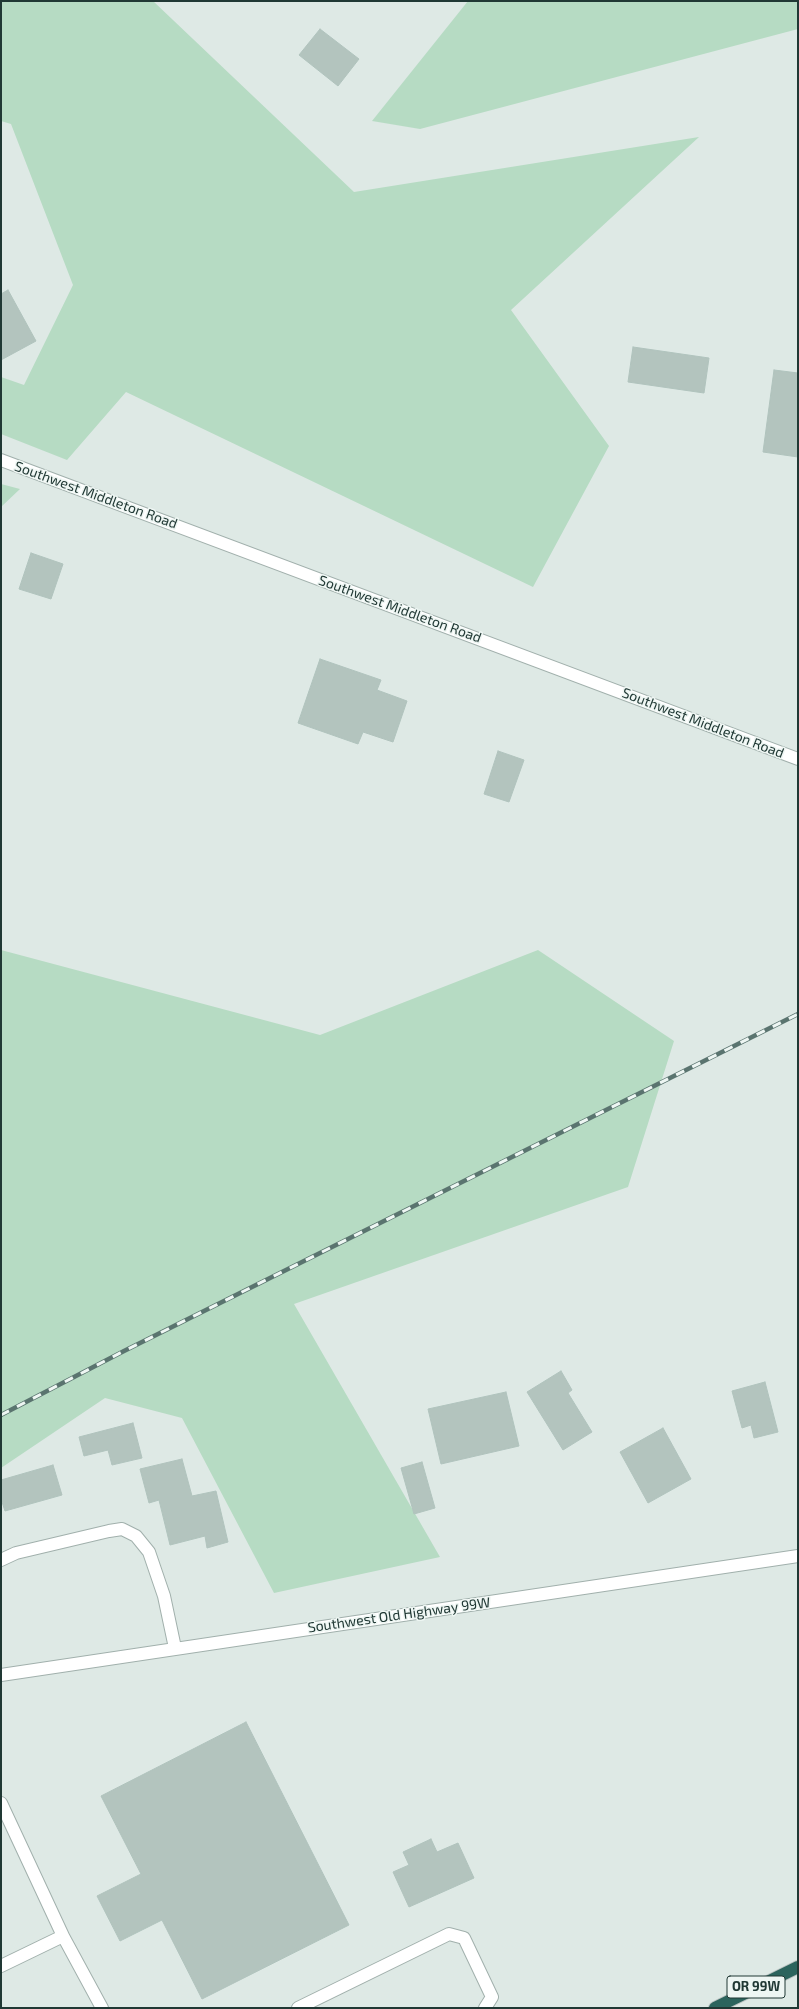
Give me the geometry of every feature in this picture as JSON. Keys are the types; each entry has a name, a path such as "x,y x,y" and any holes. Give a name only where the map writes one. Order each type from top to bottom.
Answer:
{"highway":[{"name":"OR 99W","path":"715,2008 798,1967"}],"street":[{"name":"Southwest Middleton Road","path":"1,460 798,759"},
{"path":"1,1560 16,1553 109,1531 122,1529 136,1536 149,1552 152,1560 164,1596 175,1648"},
{"name":"Southwest Old Highway 99W","path":"1,1675 798,1556"},
{"path":"1,1803 63,1936 102,2008"},
{"path":"298,2008 449,1934 464,1938 492,1997 485,2008"},
{"path":"1,1966 63,1936"}],"green space":[{"path":"1,1 153,1 354,192 699,137 511,310 609,446 533,587 126,392 67,460 1,434 1,377 24,385 73,285 11,124 1,121"},
{"path":"468,1 798,1 798,29 420,129 372,121"},
{"path":"1,484 20,489 1,507"},
{"path":"1,950 320,1035 538,950 674,1041 628,1187 294,1304 440,1557 274,1593 182,1418 105,1398 1,1468"}],"building":[{"path":"320,29 359,59 338,86 299,55"},
{"path":"8,290 36,341 1,360 1,294"},
{"path":"633,347 709,358 704,393 628,382"},
{"path":"774,370 798,373 798,457 763,452"},
{"path":"31,553 63,564 51,599 19,589"},
{"path":"320,659 381,680 377,690 407,701 393,742 363,732 358,744 298,723"},
{"path":"498,751 524,760 509,802 484,794"},
{"path":"561,1371 572,1390 568,1393 592,1432 563,1450 527,1392"},
{"path":"765,1382 778,1432 754,1438 751,1425 742,1428 732,1391"},
{"path":"506,1392 519,1446 441,1464 428,1409"},
{"path":"133,1423 142,1458 112,1465 108,1450 84,1456 79,1437"},
{"path":"663,1428 691,1479 648,1503 620,1452"},
{"path":"182,1459 192,1496 216,1491 228,1542 207,1548 205,1536 170,1545 159,1500 149,1503 140,1469"},
{"path":"422,1462 435,1508 414,1514 401,1468"},
{"path":"53,1465 62,1495 5,1511 1,1499 1,1480"},
{"path":"246,1722 349,1925 202,1999 162,1920 120,1941 97,1896 141,1874 101,1796"},
{"path":"431,1839 437,1852 458,1843 474,1878 409,1907 393,1872 409,1865 403,1852"}],"railway":[{"path":"1,1415 124,1351 798,1014"}]}
